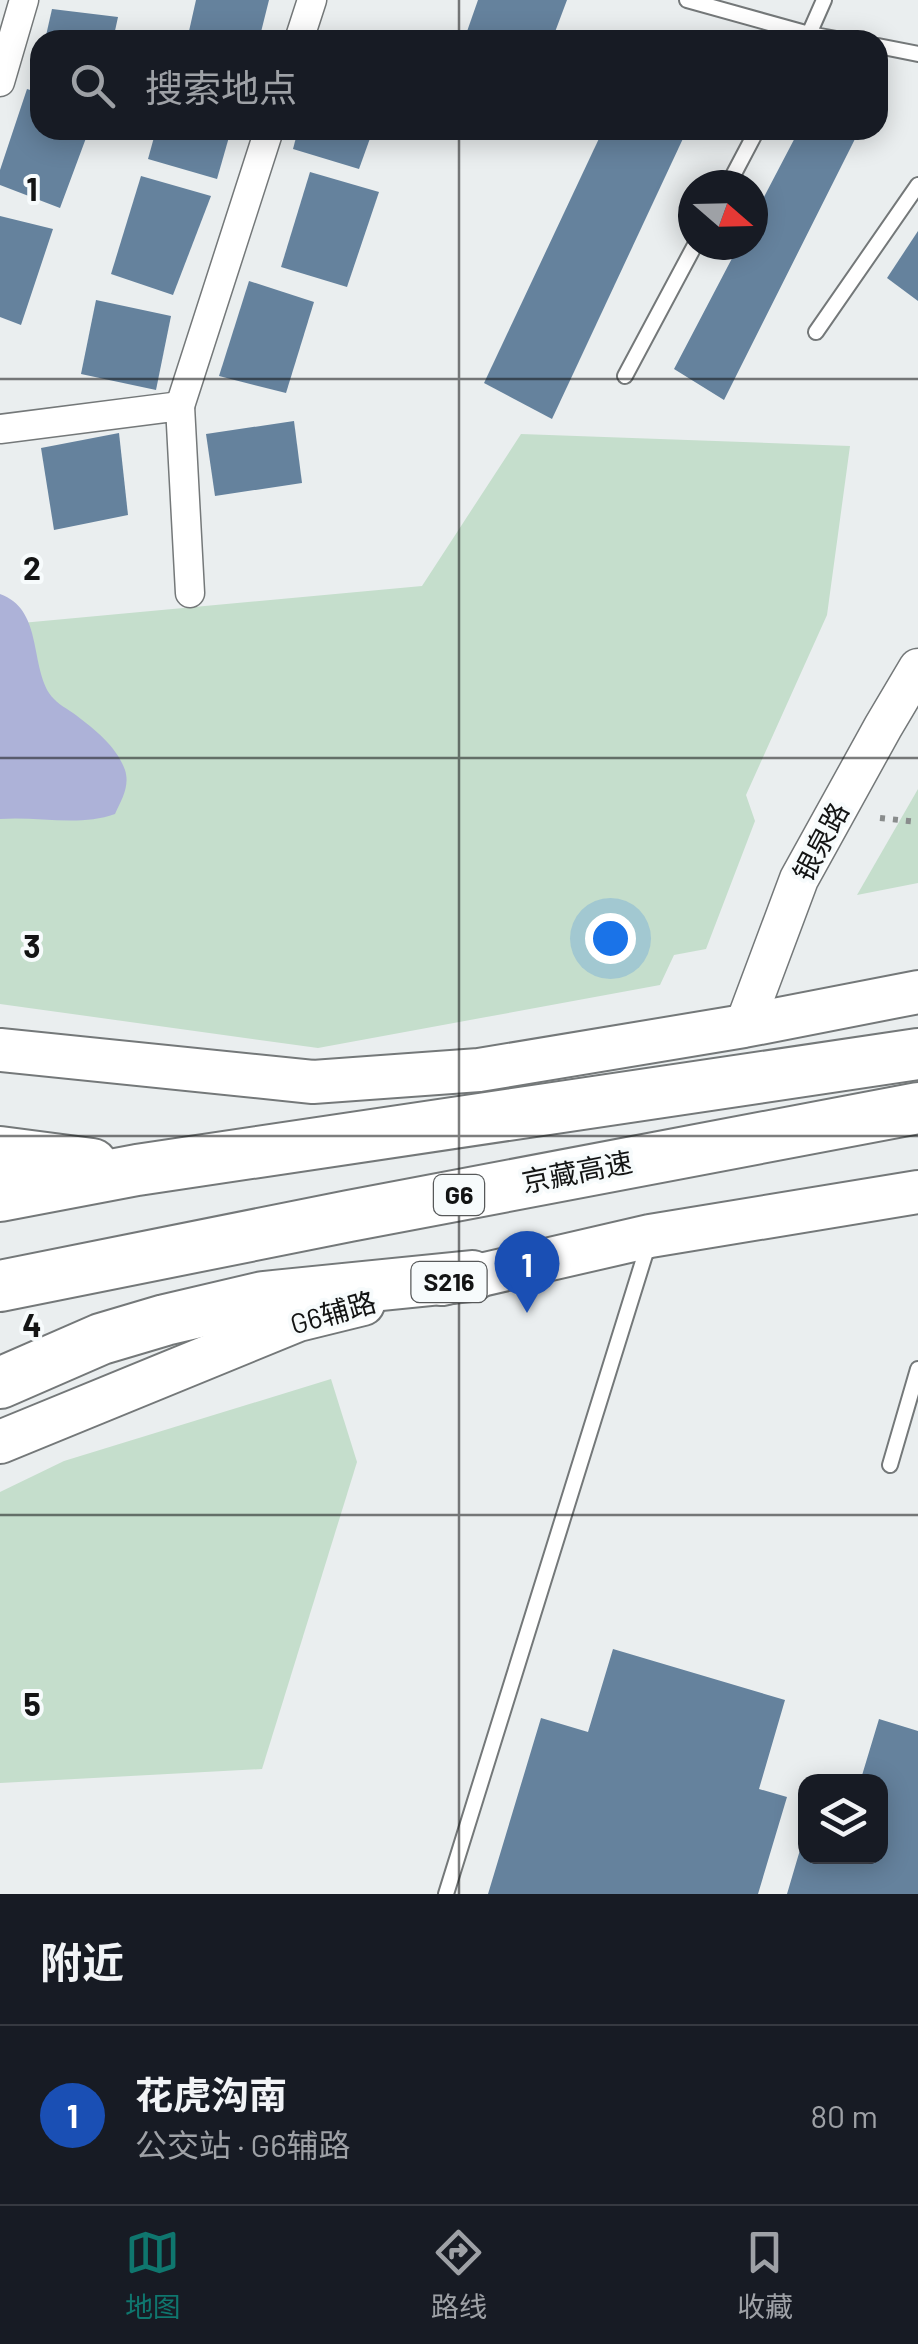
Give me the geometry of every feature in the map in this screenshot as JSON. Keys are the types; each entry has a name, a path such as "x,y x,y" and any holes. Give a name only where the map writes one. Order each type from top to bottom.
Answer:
{"highway":[{"path":"0,1196 137,1170 918,1054"},
{"name":"京藏高速","path":"0,1286 918,1108"},
{"path":"0,1152 137,1170"},
{"path":"0,1384 102,1338 262,1297 472,1276"}],"main road":[{"name":"银泉路","path":"744,1026 800,880 918,668"},
{"path":"0,1050 313,1082 479,1070 744,1026 918,992"},
{"name":"G6辅路","path":"0,1442 298,1320 650,1236 918,1192"}],"street":[{"path":"0,82 24,0"},
{"path":"302,30 312,0"},
{"path":"190,593 180,406 266,140"},
{"path":"0,429 180,406"}],"lane":[{"path":"687,0 785,30"},
{"path":"811,30 824,0"},
{"path":"888,48 918,54"},
{"path":"736,170 753,140"},
{"path":"816,332 918,185"},
{"path":"624,376 687,260"},
{"path":"446,1894 650,1236"},
{"path":"890,1465 918,1368"}],"path":[{"path":"880,818 918,822"}],"green space":[{"path":"521,434 850,446 827,615 746,795 755,821 706,949 674,955 660,985 318,1048 0,1004 0,625 422,586"},
{"path":"918,789 918,883 857,895"},
{"path":"331,1379 357,1462 262,1769 0,1783 0,1492 64,1461"}],"water":[{"path":"0,594 23,611 29,623 49,693 103,738 121,761 127,782 115,814 73,821 0,819"}],"building":[{"path":"196,0 269,0 262,30 189,30"},
{"path":"478,0 567,0 556,30 468,30"},
{"path":"52,9 118,17 115,30 47,30"},
{"path":"27,89 30,140 85,140 60,208 0,185 0,170"},
{"path":"153,140 228,140 217,179 148,159"},
{"path":"295,140 369,140 359,169 293,149"},
{"path":"598,140 682,140 552,419 484,383"},
{"path":"794,140 854,140 724,400 674,369 731,260 768,260 768,189"},
{"path":"310,172 379,192 347,287 281,267"},
{"path":"141,176 211,196 173,295 111,274"},
{"path":"0,216 53,229 21,325 0,317"},
{"path":"918,231 918,301 887,278"},
{"path":"249,281 314,302 286,393 219,376"},
{"path":"96,300 171,316 156,390 81,374"},
{"path":"294,421 302,483 215,496 206,434"},
{"path":"119,433 128,515 54,530 41,448"},
{"path":"613,1649 785,1700 759,1789 787,1797 758,1894 488,1894 541,1718 588,1732"},
{"path":"879,1719 918,1731 918,1894 787,1894 798,1857 798,1864 888,1864 888,1774 862,1774"}],"place":[{"name":"花虎沟南","path":"527,1313"}]}
